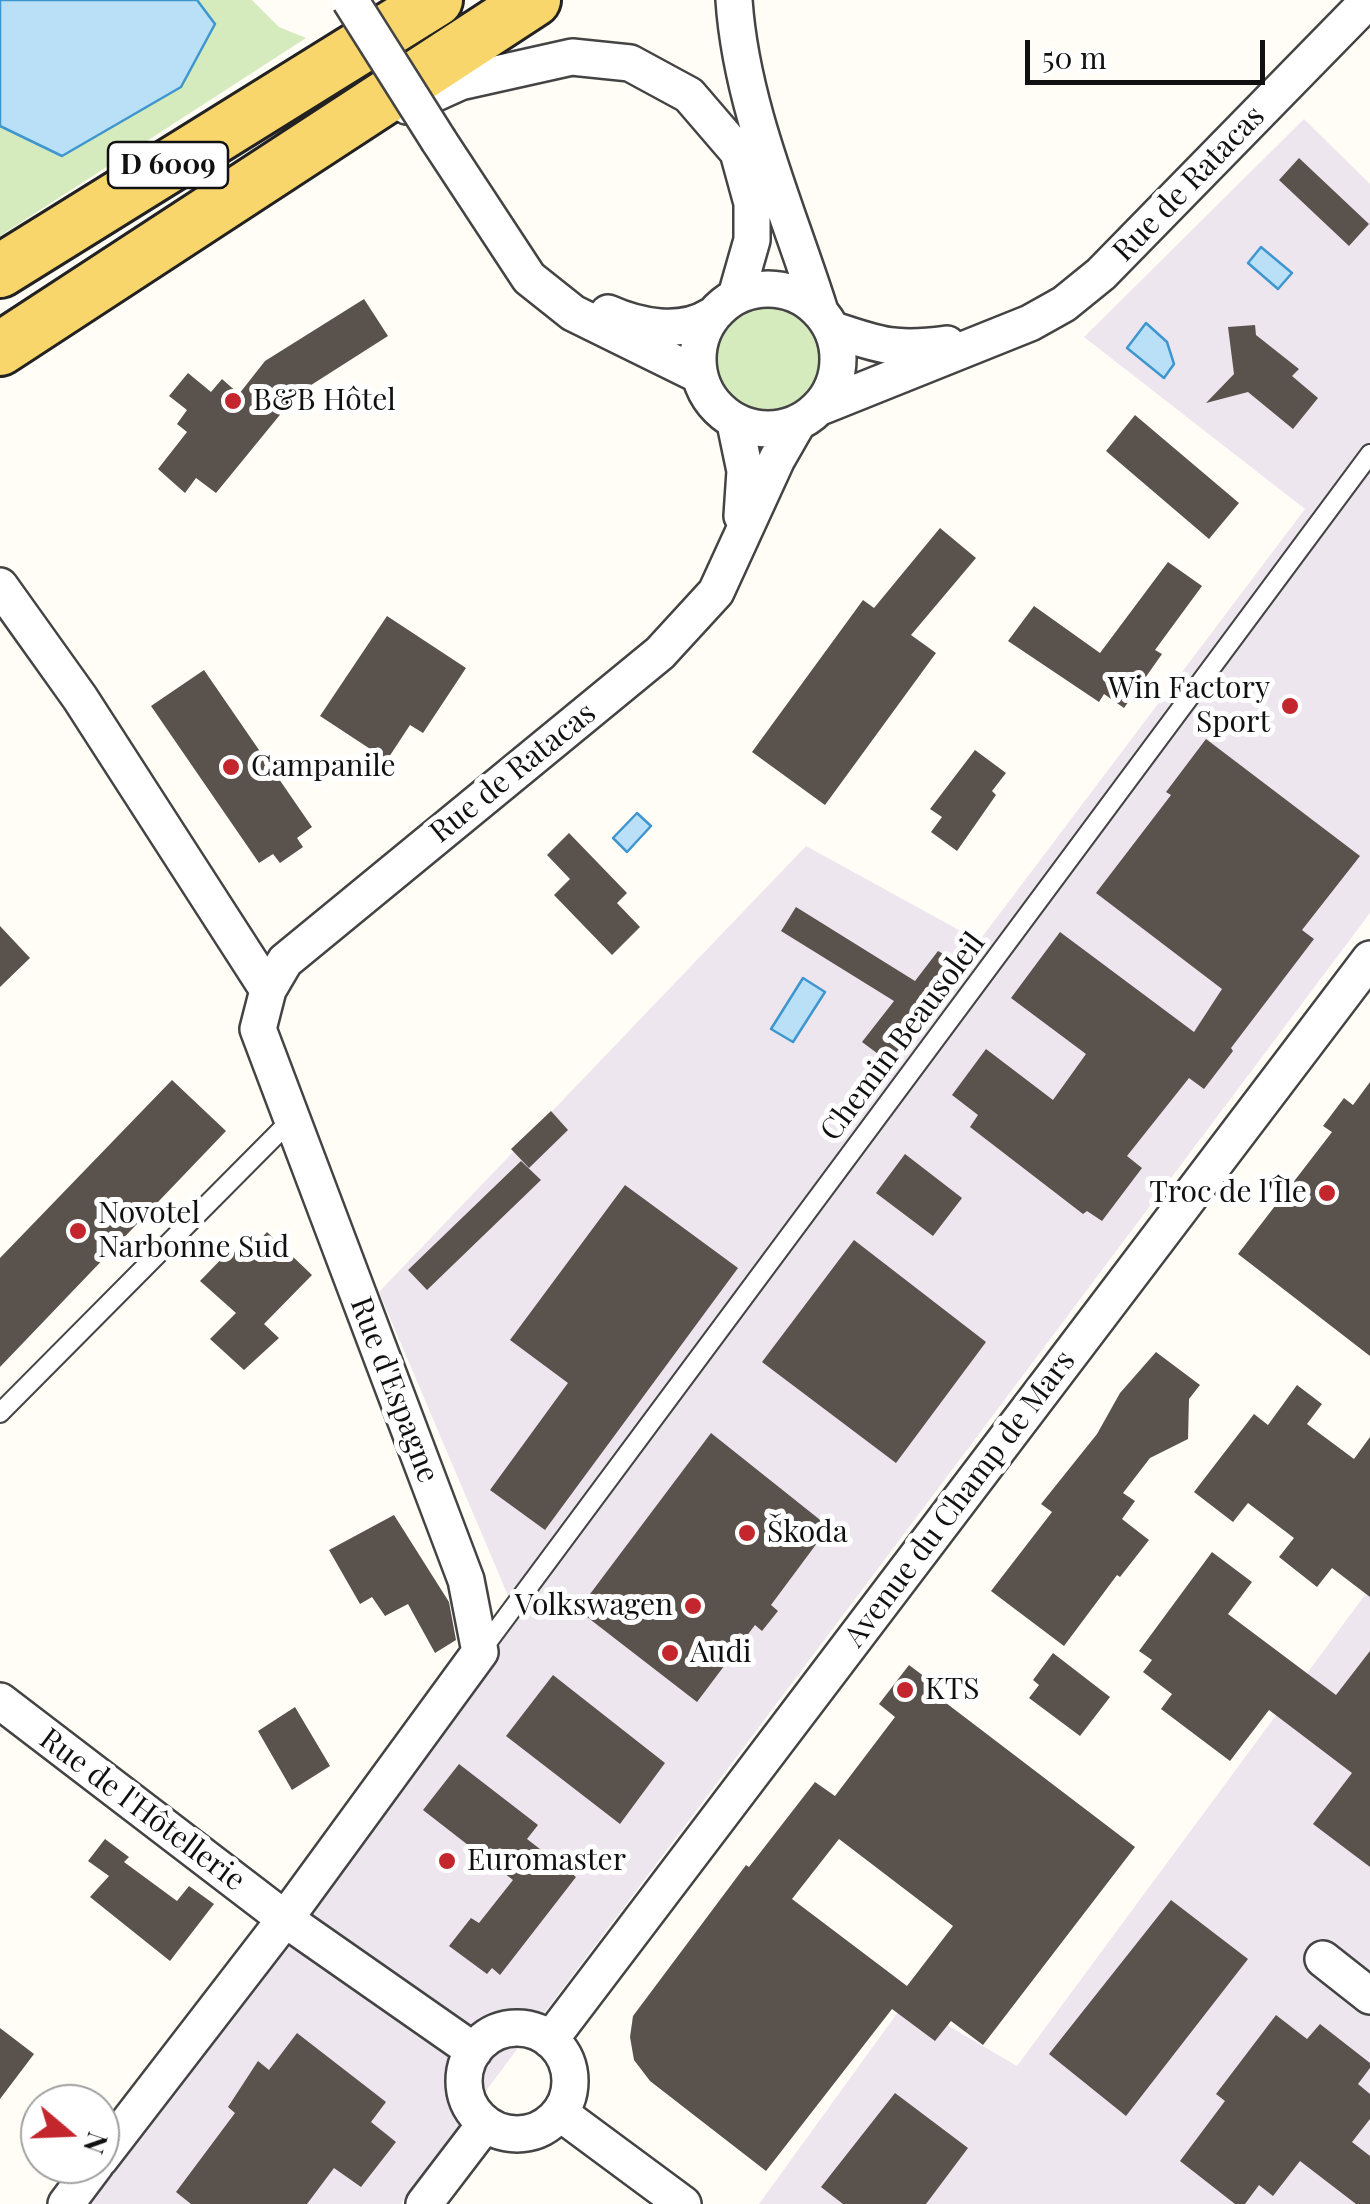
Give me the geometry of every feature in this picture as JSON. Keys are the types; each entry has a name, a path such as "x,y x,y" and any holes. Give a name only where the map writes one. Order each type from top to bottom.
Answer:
{"main road":[{"name":"D 6009","path":"0,271 436,0"},
{"name":"D 6009","path":"0,349 534,0"}],"street":[{"path":"350,0 540,260 580,300 635,325 695,326 724,306 773,288 796,292 827,319"},
{"path":"374,0 446,136 529,278 574,313 699,375"},
{"path":"336,61 411,0"},
{"path":"297,156 460,82 572,57 630,63 689,96 738,152 752,203 752,240 724,306 698,347 699,375 713,402 736,422 765,431 809,416 840,358 759,125 737,41 734,0"},
{"name":"Rue de Ratacas","path":"268,990 285,962 660,654 716,592 777,459 809,416 1030,323 1064,304 1101,274 1369,0"},
{"name":"Rue de Ratacas","path":"827,319 871,343 907,350 988,339"},
{"name":"Rue de Ratacas","path":"736,422 745,471 741,540"},
{"path":"0,586 80,698 268,990"},
{"name":"Avenue du Champ de Mars","path":"550,2040 1370,958"},
{"name":"Rue d'Espagne","path":"268,990 258,1029 466,1580 480,1652"},
{"path":"120,2133 285,1919 480,1652"},
{"name":"Rue de l'Hôtellerie","path":"0,1701 285,1919 474,2051"},
{"path":"1323,1959 1370,1996"},
{"path":"504,2028 524,2028 550,2040 565,2057 569,2070 568,2095 560,2112 542,2128 527,2134 504,2133 485,2124 466,2098 463,2077 474,2051 486,2037 504,2028"},
{"path":"560,2112 683,2204"},
{"path":"424,2204 485,2124"},
{"path":"66,2204 81,2184"}],"lane":[{"name":"Chemin Beausoleil","path":"480,1652 1370,454"},
{"path":"0,1413 290,1120"}],"shaded area":[{"path":"1304,119 1370,184 1370,913 401,2204 81,2204 96,2184 120,2184 120,2151 515,1612 379,1292 806,846 979,941 1305,509 1084,337"},
{"path":"1370,1588 1370,2204 759,2204 906,2001 1017,2066"}],"green space":[{"path":"0,0 252,0 279,27 306,38 0,236"},
{"path":"768,306 788,310 806,321 817,339 821,359 817,379 806,397 788,408 768,412 748,408 730,397 719,379 715,359 719,339 730,321 748,310"}],"water":[{"path":"0,0 197,0 215,24 181,87 62,156 0,126"},
{"path":"1261,247 1292,273 1278,289 1248,263"},
{"path":"1146,323 1167,342 1174,364 1164,378 1127,348"},
{"path":"637,813 651,826 627,852 613,838"},
{"path":"803,978 825,992 793,1042 771,1029"}],"building":[{"path":"1299,158 1369,224 1349,246 1279,180"},
{"name":"B&B Hôtel","path":"364,299 388,336 297,394 216,493 196,478 185,493 158,469 187,432 177,424 187,410 169,396 188,373 211,392 222,379 239,394 265,361"},
{"path":"1255,325 1256,335 1299,369 1292,376 1318,398 1293,429 1248,392 1206,403 1234,374 1228,327"},
{"path":"1135,415 1239,503 1209,539 1106,451"},
{"path":"940,528 976,558 911,635 936,653 825,805 752,752 863,600 874,608"},
{"path":"1168,562 1202,586 1155,650 1162,654 1124,708 1104,694 1099,702 1008,641 1034,606 1100,653"},
{"path":"387,616 466,668 423,733 410,725 387,760 320,716"},
{"name":"Campanile","path":"204,670 312,827 297,838 303,847 280,863 273,854 259,863 151,706"},
{"path":"1206,739 1360,856 1302,930 1314,939 1204,1089 1189,1078 1127,1156 1142,1168 1102,1221 1087,1211 1083,1214 970,1127 978,1115 952,1095 986,1049 1053,1100 1086,1054 1011,998 1060,932 1194,1032 1222,989 1096,893 1171,795 1166,792"},
{"path":"975,750 1006,773 992,791 996,795 957,851 931,832 942,817 930,809"},
{"path":"569,833 627,893 617,903 640,927 612,955 554,895 570,879 547,855"},
{"path":"796,907 915,981 938,951 963,965 889,1062 862,1042 894,1001 781,931"},
{"path":"0,926 30,958 0,987"},
{"name":"Novotel Narbonne Sud","path":"172,1080 226,1131 0,1367 0,1258"},
{"name":"Troc de l'Île","path":"1370,1082 1370,1356 1238,1254 1332,1132 1323,1126 1344,1098 1353,1105"},
{"path":"551,1111 568,1130 529,1168 511,1149"},
{"path":"905,1154 962,1198 933,1236 876,1193"},
{"path":"521,1161 541,1180 427,1290 408,1270"},
{"path":"625,1185 738,1268 545,1530 490,1490 568,1383 510,1340"},
{"path":"267,1232 312,1275 264,1324 279,1338 244,1370 210,1339 236,1313 200,1281 231,1249 243,1259"},
{"path":"854,1240 986,1342 896,1463 762,1362"},
{"path":"1156,1352 1200,1385 1189,1399 1188,1439 1150,1458 1123,1493 1135,1501 1122,1519 1149,1540 1120,1577 1117,1575 1064,1646 991,1591 1052,1512 1041,1504 1097,1434 1120,1393"},
{"path":"1297,1385 1322,1404 1307,1424 1354,1459 1370,1437 1370,1597 1332,1568 1317,1587 1279,1557 1294,1538 1248,1503 1233,1522 1194,1492 1254,1414 1268,1425"},
{"path":"711,1433 829,1527 771,1605 778,1611 762,1631 755,1625 697,1702 578,1610"},
{"path":"394,1515 449,1602 456,1640 435,1653 408,1604 385,1616 372,1597 360,1604 329,1550"},
{"path":"1212,1552 1252,1582 1228,1614 1336,1695 1370,1651 1370,1867 1313,1824 1352,1773 1269,1710 1230,1761 1161,1709 1172,1694 1143,1672 1152,1660 1139,1651"},
{"path":"1053,1653 1110,1697 1080,1736 1029,1698 1039,1685 1033,1680"},
{"path":"909,1665 933,1683 929,1690 1135,1847 983,2045 951,2021 935,2041 892,2009 766,2171 650,2081 634,2060 630,2037 633,2016 746,1865 749,1867 815,1782 835,1796 895,1717 879,1704","holes":["839,1839 953,1926 907,1986 792,1899"]},
{"path":"553,1675 665,1763 620,1824 506,1736"},
{"path":"295,1707 330,1766 292,1790 258,1731"},
{"path":"459,1764 538,1825 527,1839 576,1877 500,1975 492,1968 487,1974 449,1946 471,1918 479,1923 513,1880 423,1810"},
{"path":"105,1839 129,1857 124,1862 177,1901 189,1886 214,1904 170,1961 90,1897 109,1876 88,1861"},
{"path":"1171,1900 1248,1959 1126,2116 1049,2054"},
{"path":"1276,2015 1307,2039 1320,2024 1370,2063 1358,2084 1370,2094 1370,2119 1352,2142 1370,2156 1370,2204 1356,2204 1300,2161 1273,2196 1259,2185 1245,2204 1235,2204 1180,2161 1225,2101 1216,2094"},
{"path":"0,2028 34,2054 0,2099"},
{"path":"297,2033 386,2102 371,2122 396,2142 361,2187 334,2168 307,2204 191,2204 176,2192 235,2113 228,2107 258,2061 269,2070"},
{"path":"895,2093 968,2148 926,2204 843,2204 821,2187"}],"place":[{"name":"B&B Hôtel","path":"233,401"},
{"name":"Win Factory Sport","path":"1290,706"},
{"name":"Campanile","path":"231,767"},
{"name":"Troc de l'Île","path":"1327,1193"},
{"name":"Novotel Narbonne Sud","path":"78,1231"},
{"name":"Škoda","path":"747,1533"},
{"name":"Volkswagen","path":"693,1606"},
{"name":"Audi","path":"670,1653"},
{"name":"KTS","path":"905,1690"},
{"name":"Euromaster","path":"447,1861"}]}
